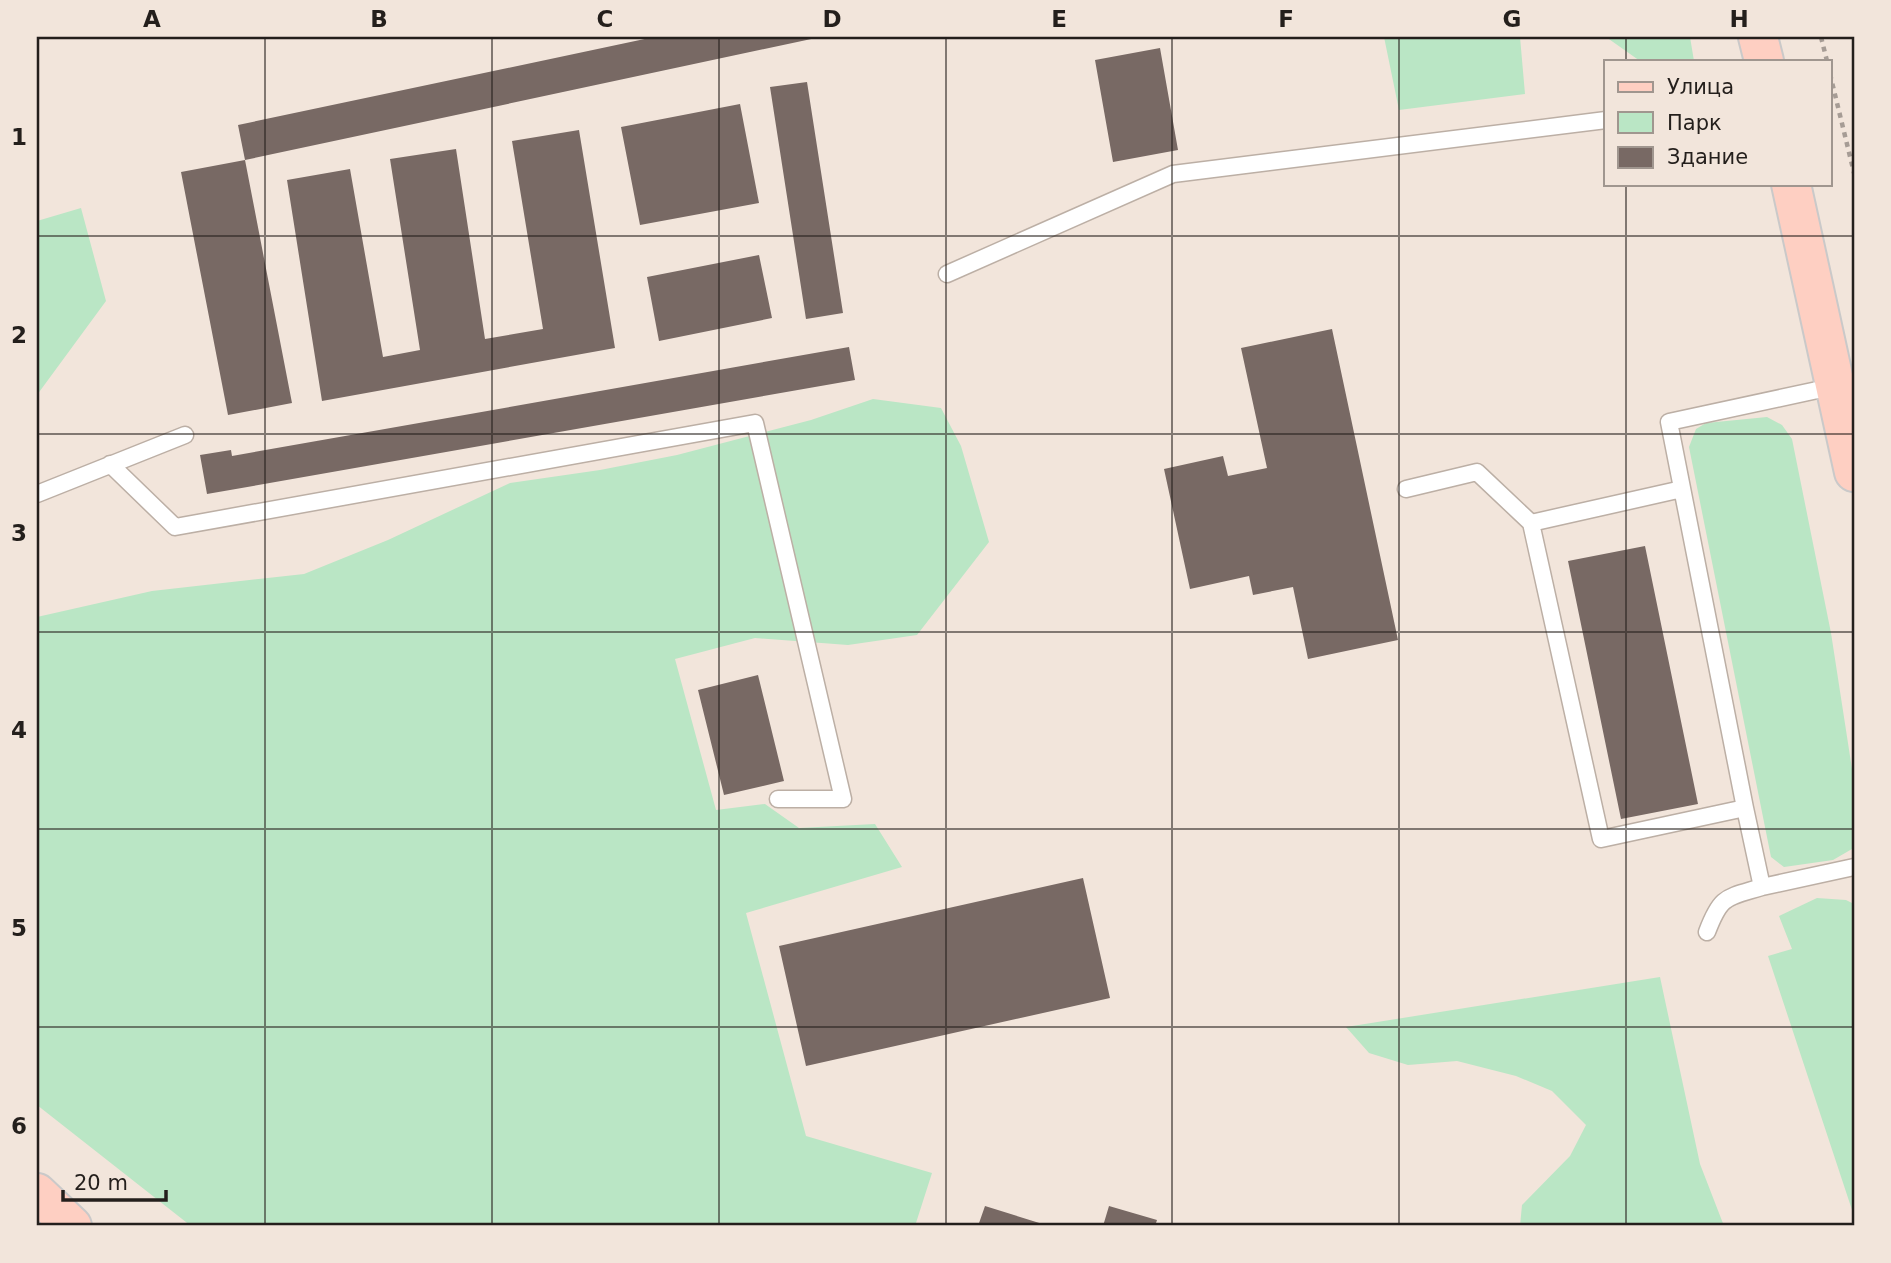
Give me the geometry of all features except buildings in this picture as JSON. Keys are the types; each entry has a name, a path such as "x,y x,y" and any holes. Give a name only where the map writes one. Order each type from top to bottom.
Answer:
{"main road":[{"path":"1758,37 1764,60"},
{"path":"1791,186 1854,472"},
{"path":"37,1193 72,1226"}],"lane":[{"path":"947,274 1174,174 1604,120"},
{"path":"1762,887 1668,422 1836,386"},
{"path":"110,464 175,527 755,423 844,799 778,799"},
{"path":"37,494 185,435"},
{"path":"1406,489 1477,472 1531,523 1601,839 1745,808"},
{"path":"1531,523 1682,489"},
{"path":"1707,932 1715,910 1724,899 1762,887 1854,867"}],"path":[{"path":"1821,37 1827,60"},
{"path":"1832,82 1854,173"}],"green space":[{"path":"1384,37 1520,37 1525,94 1399,110"},
{"path":"1606,37 1690,37 1694,60 1639,60"},
{"path":"81,208 106,301 37,395 37,221"},
{"path":"873,399 941,408 961,446 989,542 917,635 848,645 755,638 675,659 716,810 765,804 799,828 875,824 902,867 746,913 806,1136 932,1173 915,1226 191,1226 37,1105 37,617 152,591 304,574 388,540 510,483 677,455 811,420"},
{"path":"1767,417 1782,425 1792,439 1831,633 1854,782 1852,849 1833,860 1784,867 1771,857 1689,447 1696,429 1706,423"},
{"path":"1817,898 1846,900 1854,904 1854,1216 1768,956 1792,949 1779,916"},
{"path":"1660,977 1700,1164 1724,1226 1520,1226 1522,1205 1570,1156 1586,1125 1552,1091 1516,1076 1457,1061 1408,1065 1369,1053 1346,1027"}]}
